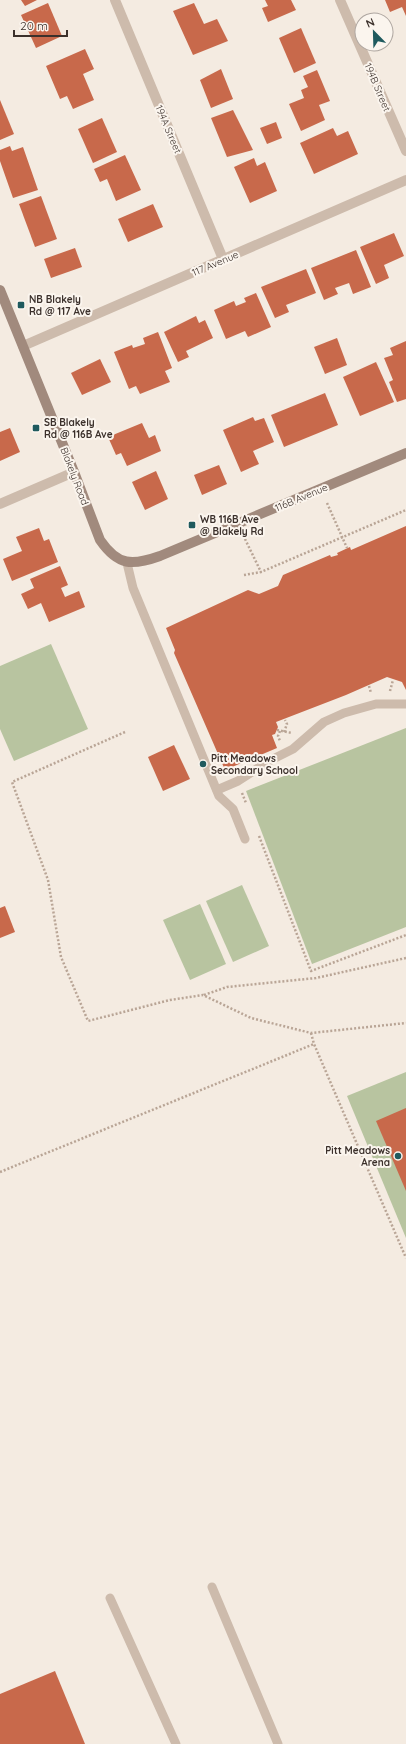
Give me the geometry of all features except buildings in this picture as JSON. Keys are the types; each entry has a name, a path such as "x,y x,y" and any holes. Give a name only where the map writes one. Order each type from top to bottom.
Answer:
{"street":[{"name":"194A Street","path":"115,0 223,259"},
{"name":"194B Street","path":"340,0 406,151"},
{"name":"117 Avenue","path":"23,346 406,180"},
{"name":"Blakely Road","path":"0,290 100,540 106,549 114,556 127,563"},
{"name":"116B Avenue","path":"127,563 138,562 160,556 406,453"},
{"path":"0,504 74,472"}],"lane":[{"path":"127,563 133,588 218,793 233,809 245,838"},
{"path":"218,793 269,760 293,749 324,722 344,713 376,704 406,704"},
{"path":"212,1587 278,1744"},
{"path":"110,1598 176,1744"}],"path":[{"path":"328,503 348,548"},
{"path":"244,575 261,572 406,510"},
{"path":"245,539 261,572"},
{"path":"284,732 287,724 285,720"},
{"path":"280,730 278,736 281,745"},
{"path":"125,732 12,782 48,880 61,957 88,1021 170,1000 203,995 227,987 316,978 406,958"},
{"path":"238,781 249,810"},
{"path":"258,832 311,971 406,935"},
{"path":"203,995 251,1018 311,1033 406,1023"},
{"path":"311,1033 314,1044 406,1258"},
{"path":"0,1172 314,1044"}],"green space":[{"path":"51,644 88,729 14,761 0,729 0,666"},
{"path":"406,728 406,927 312,964 246,791"},
{"path":"242,885 269,946 233,962 206,901"},
{"path":"200,904 226,964 190,980 163,920"},
{"path":"406,1072 406,1238 347,1096"}],"place":[{"name":"NB Blakely Rd @ 117 Ave","path":"21,305"},
{"name":"SB Blakely Rd @ 116B Ave","path":"36,428"},
{"name":"WB 116B Ave @ Blakely Rd","path":"192,525"},
{"name":"Pitt Meadows Secondary School","path":"203,764"},
{"name":"Pitt Meadows Arena","path":"398,1156"}]}
